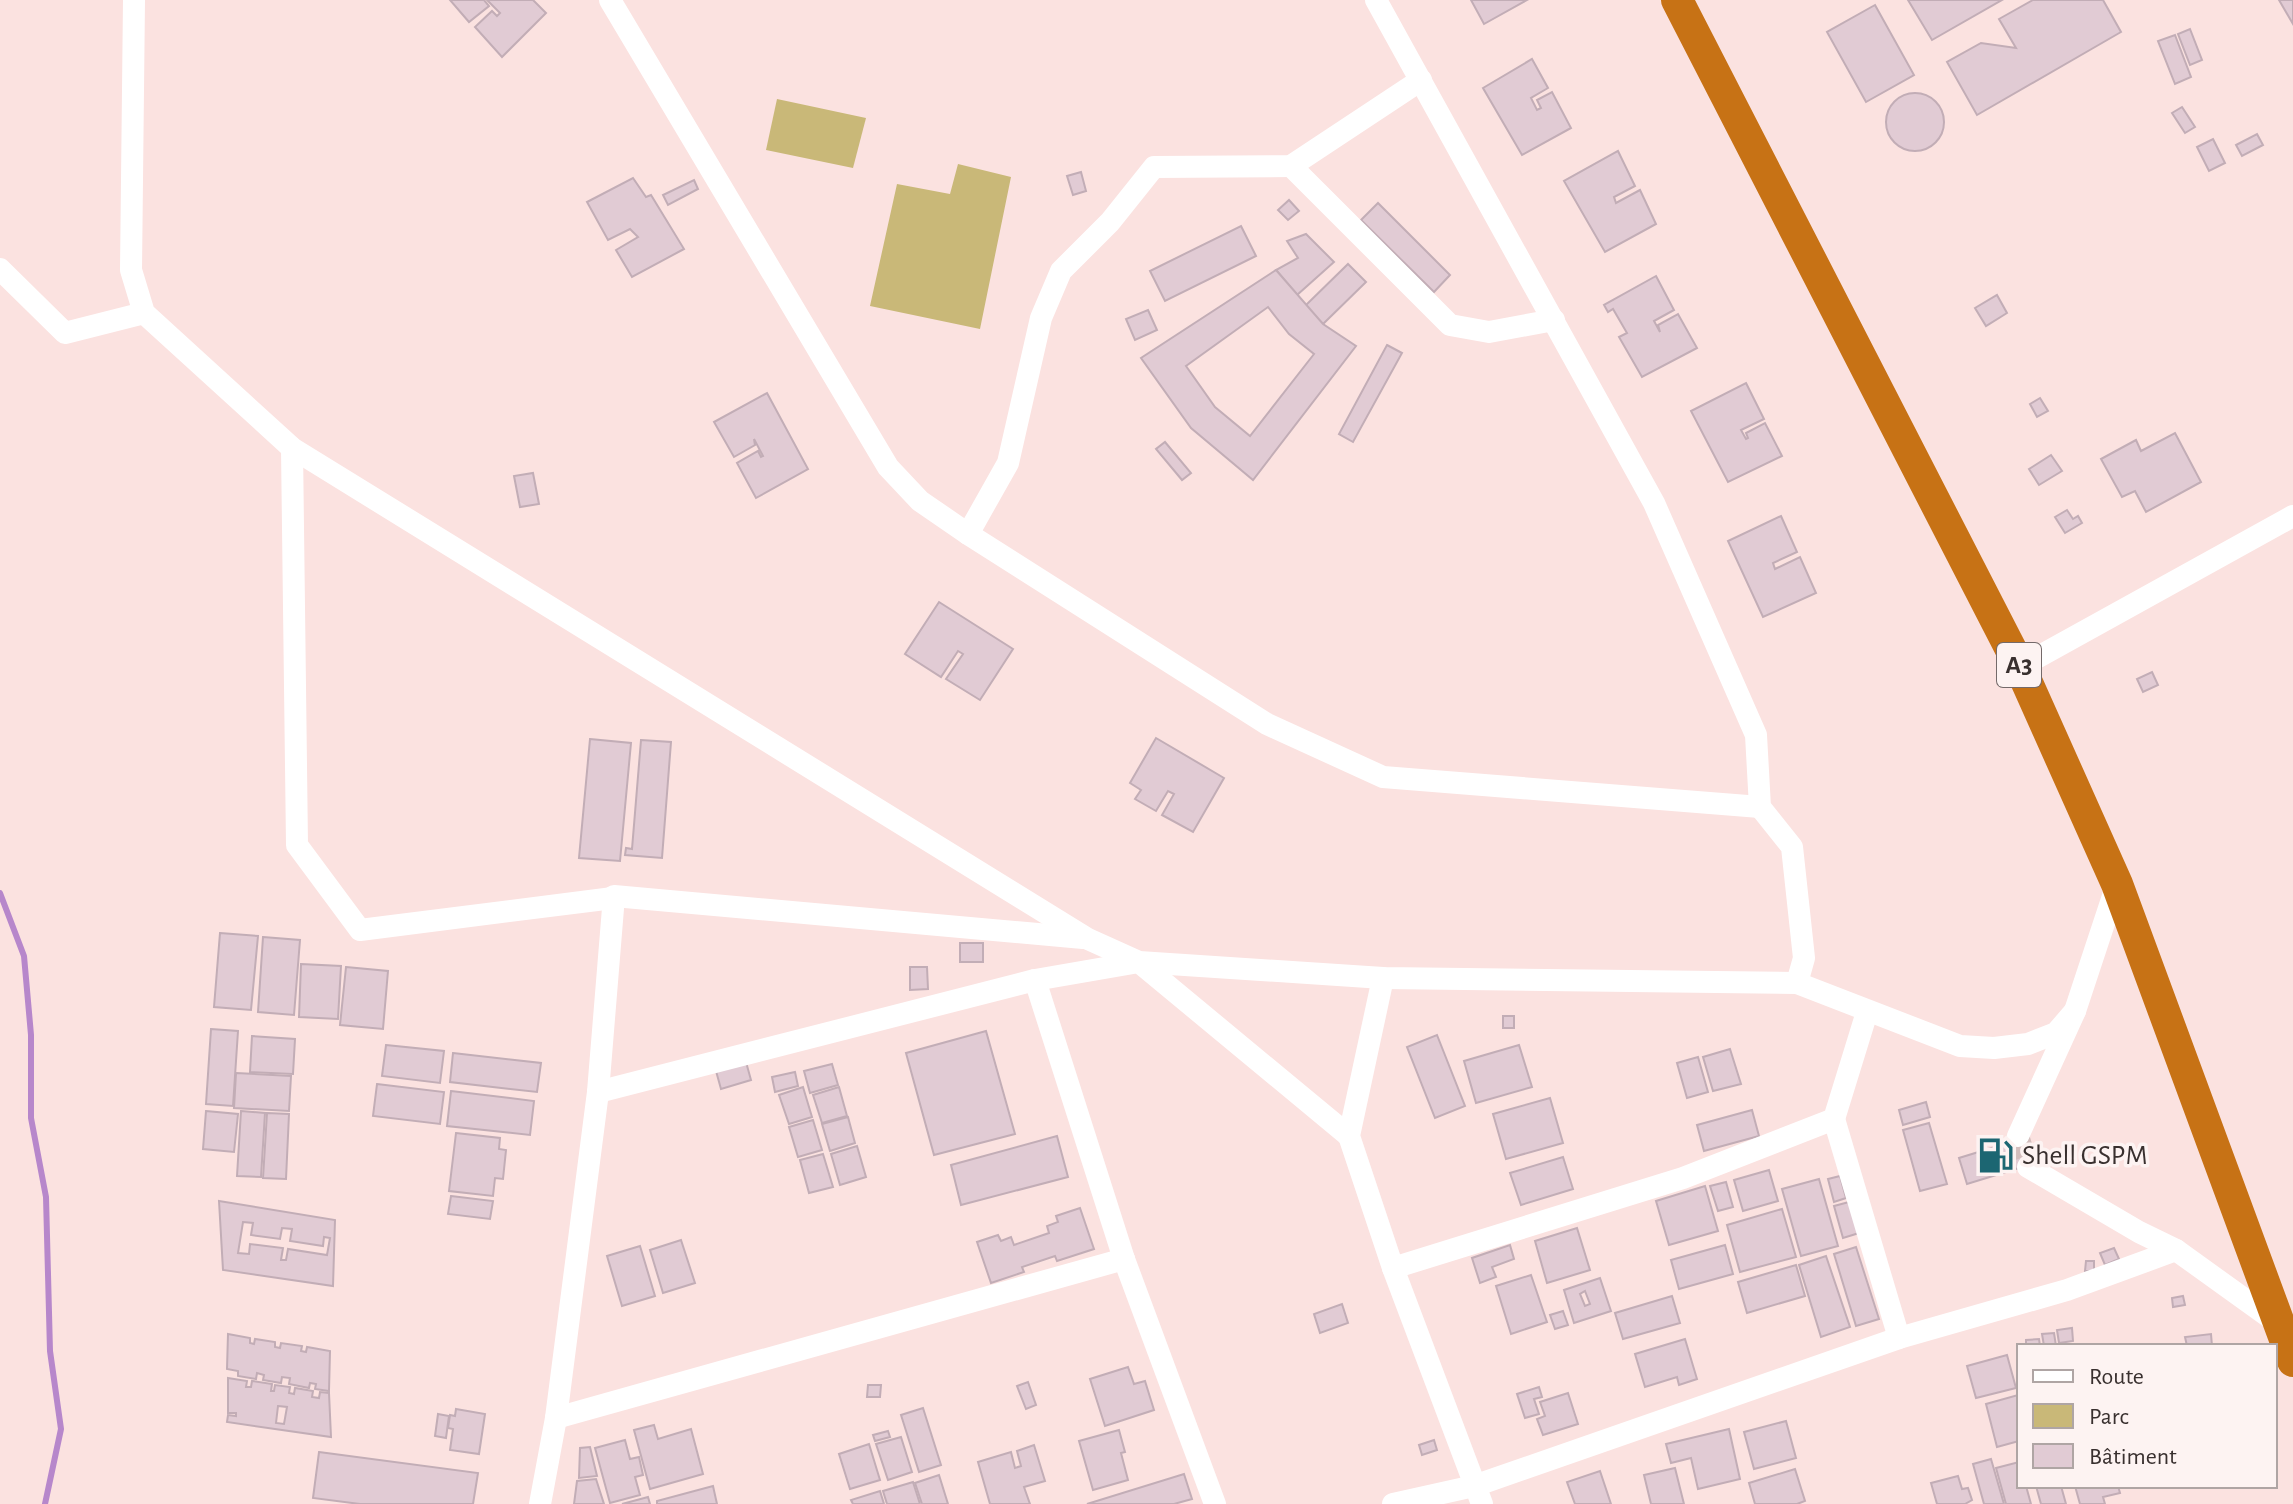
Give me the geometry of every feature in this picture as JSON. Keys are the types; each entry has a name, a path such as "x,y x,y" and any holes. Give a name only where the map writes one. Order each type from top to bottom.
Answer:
{"highway":[{"name":"A3","path":"1677,0 2020,667 2117,884 2293,1361"}],"street":[{"path":"134,0 131,270 144,313 292,448 1088,939 1139,962 1349,1136"},
{"path":"610,0 888,467 920,501 1267,724 1383,777 1760,807"},
{"path":"1376,0 1654,503 1756,735 1760,807 1792,847 1804,958 1797,983"},
{"path":"968,534 1008,463 1041,318 1061,271 1110,222 1154,167 1291,166 1421,80"},
{"path":"1291,166 1450,325 1489,332 1554,320"},
{"path":"0,269 65,333 144,313"},
{"path":"292,448 297,845 360,930 614,896 1088,939"},
{"path":"2020,667 2293,516"},
{"path":"2018,1136 2075,1011 2117,884"},
{"path":"540,1504 556,1418 598,1092 613,898"},
{"path":"598,1092 1035,980 1139,962 1383,978 1797,983 1960,1046 1994,1048 2028,1044 2056,1033 2075,1011"},
{"path":"1383,978 1349,1136 1393,1268 1478,1495"},
{"path":"1035,980 1124,1259 1215,1504"},
{"path":"1867,1012 1834,1119 1899,1338"},
{"path":"1393,1268 1683,1178 1834,1119"},
{"path":"2028,1167 2176,1250 2280,1325"},
{"path":"1393,1504 1478,1495 1899,1338 2067,1290 2176,1250"},
{"path":"556,1418 1124,1259"}],"green space":[{"path":"777,99 866,118 853,168 766,150"},
{"path":"958,164 1011,177 980,329 870,306 897,184 950,194"}],"building":[{"path":"450,0 484,0 489,6 469,22"},
{"path":"487,0 533,0 546,13 502,57 475,27 492,11 497,16 500,13"},
{"path":"1471,0 1527,0 1484,24"},
{"path":"1908,0 2002,0 1932,40"},
{"path":"2033,0 2103,0 2121,32 1977,115 1947,62 1981,43 2016,48 1999,19"},
{"path":"2279,0 2293,0 2293,24"},
{"path":"1875,5 1914,75 1866,102 1827,32"},
{"path":"2190,29 2202,60 2190,65 2178,34"},
{"path":"2175,35 2191,77 2175,84 2158,41"},
{"path":"1532,59 1548,88 1531,98 1537,110 1541,108 1537,100 1552,92 1571,128 1522,155 1483,88"},
{"path":"1915,93 1935,102 1944,122 1935,142 1915,151 1895,142 1886,122 1895,102"},
{"path":"2182,107 2195,127 2185,133 2172,113"},
{"path":"2257,134 2263,145 2242,156 2236,145"},
{"path":"2213,139 2225,163 2209,171 2197,147"},
{"path":"1618,151 1635,186 1614,197 1616,203 1640,190 1656,224 1605,252 1564,181"},
{"path":"1081,172 1086,191 1073,195 1067,176"},
{"path":"633,178 646,197 651,195 684,249 632,277 616,250 638,237 630,229 608,240 587,202"},
{"path":"694,180 698,189 668,205 663,195"},
{"path":"1289,200 1299,211 1288,220 1278,210"},
{"path":"1378,203 1450,275 1434,292 1361,220"},
{"path":"1241,226 1256,256 1165,301 1150,271"},
{"path":"1306,234 1334,262 1297,295 1276,270 1298,258 1287,241"},
{"path":"1348,264 1366,282 1323,324 1305,306"},
{"path":"1276,270 1323,324 1356,346 1253,480 1191,428 1141,358","holes":["1268,307 1289,334 1314,354 1250,436 1215,407 1186,366"]},
{"path":"1656,276 1674,310 1654,321 1660,332 1658,325 1678,314 1697,348 1642,377 1619,337 1627,333 1613,309 1608,312 1604,305"},
{"path":"1997,295 2007,313 1986,326 1975,308"},
{"path":"1148,310 1157,330 1135,340 1126,319"},
{"path":"1387,345 1402,353 1353,442 1339,434"},
{"path":"1746,383 1764,419 1741,430 1746,439 1746,433 1765,423 1782,456 1728,482 1691,411"},
{"path":"767,393 808,469 756,498 737,463 758,451 763,456 754,439 755,445 734,457 714,422"},
{"path":"2040,398 2048,411 2037,417 2030,404"},
{"path":"2175,433 2201,482 2146,512 2135,491 2122,497 2101,459 2136,440 2141,451"},
{"path":"1165,442 1191,473 1182,480 1156,449"},
{"path":"2051,455 2062,471 2039,485 2029,469"},
{"path":"533,473 539,504 520,507 514,476"},
{"path":"2067,510 2073,519 2078,516 2082,523 2065,533 2055,517"},
{"path":"1781,516 1797,552 1773,563 1775,569 1800,557 1816,593 1763,617 1728,541"},
{"path":"939,602 1013,649 980,700 946,679 963,654 958,651 941,677 905,654"},
{"path":"2152,672 2158,685 2143,692 2137,679"},
{"path":"1156,738 1224,778 1193,832 1162,815 1174,794 1168,791 1156,811 1135,799 1141,790 1130,783"},
{"path":"590,739 631,743 620,861 579,858"},
{"path":"641,740 671,742 662,858 625,855 626,848 632,849"},
{"path":"220,933 258,936 251,1010 214,1007"},
{"path":"263,937 300,940 294,1015 258,1012"},
{"path":"960,943 983,943 983,962 960,962"},
{"path":"301,964 341,966 338,1019 299,1017"},
{"path":"346,967 388,971 383,1029 340,1025"},
{"path":"910,967 927,967 928,989 910,990"},
{"path":"1503,1016 1514,1016 1514,1028 1503,1028"},
{"path":"211,1029 238,1031 233,1106 206,1104"},
{"path":"986,1031 1015,1134 934,1155 906,1053"},
{"path":"1437,1035 1465,1106 1435,1118 1407,1047"},
{"path":"252,1036 295,1039 293,1074 250,1072"},
{"path":"386,1045 444,1051 440,1083 382,1076"},
{"path":"1519,1045 1532,1087 1476,1103 1464,1061"},
{"path":"1730,1049 1741,1084 1713,1091 1703,1057"},
{"path":"453,1053 541,1063 537,1092 450,1082"},
{"path":"1698,1057 1708,1092 1687,1098 1677,1063"},
{"path":"746,1062 751,1080 721,1089 716,1071"},
{"path":"832,1064 838,1085 810,1093 804,1071"},
{"path":"795,1072 798,1086 775,1092 772,1077"},
{"path":"236,1073 291,1076 289,1111 234,1108"},
{"path":"377,1084 444,1092 440,1124 373,1116"},
{"path":"803,1087 812,1117 789,1124 779,1095"},
{"path":"839,1087 847,1116 822,1123 813,1095"},
{"path":"451,1091 534,1101 530,1135 447,1126"},
{"path":"1550,1098 1563,1143 1506,1159 1493,1114"},
{"path":"1926,1102 1930,1117 1903,1125 1899,1110"},
{"path":"1752,1110 1759,1136 1704,1151 1697,1125"},
{"path":"206,1111 238,1114 234,1152 203,1149"},
{"path":"241,1111 265,1113 261,1177 237,1176"},
{"path":"267,1113 289,1114 286,1179 263,1178"},
{"path":"848,1117 855,1143 830,1151 822,1124"},
{"path":"813,1120 822,1150 798,1157 789,1127"},
{"path":"1929,1123 1947,1184 1920,1191 1903,1130"},
{"path":"456,1133 500,1138 499,1149 506,1150 503,1179 495,1178 493,1196 449,1191"},
{"path":"1057,1136 1068,1177 961,1205 951,1165"},
{"path":"2024,1138 2032,1164 1967,1184 1959,1158"},
{"path":"857,1146 866,1177 840,1185 831,1154"},
{"path":"823,1154 833,1187 809,1193 800,1160"},
{"path":"1563,1157 1573,1189 1521,1205 1510,1173"},
{"path":"1769,1170 1778,1201 1743,1211 1734,1180"},
{"path":"1840,1176 1846,1198 1834,1202 1828,1179"},
{"path":"1819,1179 1838,1246 1801,1256 1782,1189"},
{"path":"1726,1182 1733,1207 1718,1211 1710,1186"},
{"path":"1705,1186 1718,1231 1669,1245 1656,1201"},
{"path":"451,1196 493,1201 490,1219 448,1214"},
{"path":"219,1201 335,1220 333,1286 223,1270","holes":["243,1222 253,1223 251,1235 280,1239 282,1228 292,1229 290,1241 323,1246 324,1237 330,1238 327,1255 288,1249 286,1260 281,1260 283,1248 250,1244 249,1254 238,1253"]},
{"path":"1849,1202 1859,1233 1843,1238 1834,1206"},
{"path":"1080,1208 1094,1249 1057,1261 1055,1256 1022,1267 1024,1272 991,1283 977,1242 998,1235 1001,1241 1011,1237 1014,1245 1049,1233 1047,1226 1058,1222 1056,1216"},
{"path":"1782,1209 1796,1257 1740,1272 1727,1225"},
{"path":"1577,1228 1590,1270 1547,1283 1535,1241"},
{"path":"681,1240 695,1283 663,1293 650,1250"},
{"path":"1510,1245 1514,1259 1492,1267 1496,1277 1480,1283 1472,1258"},
{"path":"1725,1245 1733,1274 1679,1289 1671,1260"},
{"path":"640,1246 655,1296 622,1306 607,1256"},
{"path":"1856,1247 1879,1319 1856,1326 1834,1254"},
{"path":"2114,1248 2119,1259 2105,1265 2100,1253"},
{"path":"1826,1256 1850,1327 1821,1337 1799,1265"},
{"path":"2086,1261 2094,1261 2094,1271 2085,1271"},
{"path":"1796,1265 1805,1296 1747,1313 1738,1282"},
{"path":"1531,1275 1547,1322 1511,1334 1496,1286"},
{"path":"1600,1278 1611,1311 1574,1323 1564,1290","holes":["1585,1291 1590,1304 1585,1306 1580,1294"]},
{"path":"1672,1296 1680,1323 1623,1339 1615,1313"},
{"path":"2183,1296 2185,1305 2173,1307 2172,1298"},
{"path":"1342,1304 1348,1323 1320,1333 1314,1314"},
{"path":"1563,1311 1568,1325 1555,1329 1550,1315"},
{"path":"2072,1328 2073,1341 2059,1343 2057,1330"},
{"path":"2054,1333 2056,1344 2044,1344 2042,1334"},
{"path":"228,1334 250,1338 250,1343 254,1344 255,1339 275,1342 275,1347 280,1348 281,1343 302,1346 301,1351 306,1352 307,1347 330,1351 329,1391 315,1389 316,1384 310,1383 309,1388 289,1384 290,1378 282,1377 281,1383 263,1380 264,1375 257,1373 256,1379 238,1376 238,1371 227,1369"},
{"path":"2211,1334 2212,1344 2187,1344 2185,1337"},
{"path":"1685,1339 1697,1379 1679,1385 1677,1377 1645,1387 1635,1354"},
{"path":"2039,1339 2040,1344 2026,1344 2026,1340"},
{"path":"2007,1355 2016,1388 1976,1398 1967,1366"},
{"path":"1128,1367 1134,1384 1145,1381 1154,1410 1105,1426 1090,1379"},
{"path":"228,1378 247,1381 246,1387 251,1387 252,1381 272,1384 271,1391 274,1391 275,1385 290,1387 289,1393 294,1394 295,1388 313,1391 312,1397 319,1398 320,1392 329,1393 331,1437 227,1422 228,1415 236,1416 236,1413 228,1413","holes":["278,1406 287,1407 284,1424 276,1423"]},
{"path":"1028,1382 1036,1405 1026,1409 1017,1386"},
{"path":"868,1385 881,1385 880,1397 867,1397"},
{"path":"1539,1387 1542,1397 1534,1399 1539,1414 1525,1418 1517,1394"},
{"path":"1568,1393 1578,1424 1543,1435 1537,1419 1545,1416 1540,1402"},
{"path":"2017,1395 2017,1442 1997,1447 1986,1404"},
{"path":"923,1408 941,1465 919,1472 901,1415"},
{"path":"456,1409 485,1414 479,1454 450,1450 453,1429 448,1428 450,1415 455,1416"},
{"path":"438,1414 449,1416 446,1438 435,1436"},
{"path":"1786,1421 1796,1458 1754,1469 1744,1432"},
{"path":"654,1425 658,1439 691,1429 703,1474 650,1489 634,1430"},
{"path":"1729,1429 1740,1479 1698,1489 1691,1458 1671,1463 1666,1444"},
{"path":"1119,1430 1128,1480 1093,1490 1079,1441"},
{"path":"888,1431 890,1437 875,1441 873,1435"},
{"path":"901,1437 912,1472 888,1480 876,1444"},
{"path":"625,1440 630,1459 639,1457 643,1475 635,1477 640,1495 610,1503 595,1448"},
{"path":"1434,1440 1437,1450 1422,1455 1419,1445"},
{"path":"869,1444 880,1480 850,1489 839,1454"},
{"path":"1034,1445 1045,1481 1024,1487 1030,1504 990,1504 978,1462 1011,1452 1015,1468 1021,1466 1017,1451"},
{"path":"590,1447 597,1476 579,1478 580,1448"},
{"path":"319,1452 478,1473 473,1504 360,1504 313,1498"},
{"path":"1991,1459 2004,1504 1984,1504 1973,1464"},
{"path":"2017,1463 2017,1488 2027,1488 2031,1504 2006,1504 1996,1468"},
{"path":"1675,1468 1684,1504 1651,1504 1644,1475"},
{"path":"1795,1469 1805,1501 1797,1504 1755,1504 1749,1483"},
{"path":"1600,1471 1611,1504 1575,1504 1567,1482"},
{"path":"1184,1474 1192,1499 1174,1504 1087,1504"},
{"path":"939,1475 948,1504 922,1504 915,1483"},
{"path":"1958,1476 1962,1489 1968,1488 1972,1500 1965,1504 1937,1504 1931,1483"},
{"path":"596,1479 604,1504 574,1504 577,1481"},
{"path":"913,1482 920,1504 887,1504 883,1491"},
{"path":"713,1486 717,1504 657,1504 657,1501"},
{"path":"2037,1488 2062,1488 2066,1504 2041,1504"},
{"path":"2076,1488 2119,1488 2120,1493 2103,1497 2105,1504 2080,1504"},
{"path":"880,1491 884,1504 853,1504 851,1500"},
{"path":"648,1497 650,1504 622,1504"}],"waterway":[{"path":"0,893 24,956 31,1035 31,1118 46,1197 50,1351 61,1429 45,1504"}],"tunnel":[{"path":"2018,1136 2028,1167"}],"place":[{"name":"Shell GSPM","path":"1996,1156"}]}
